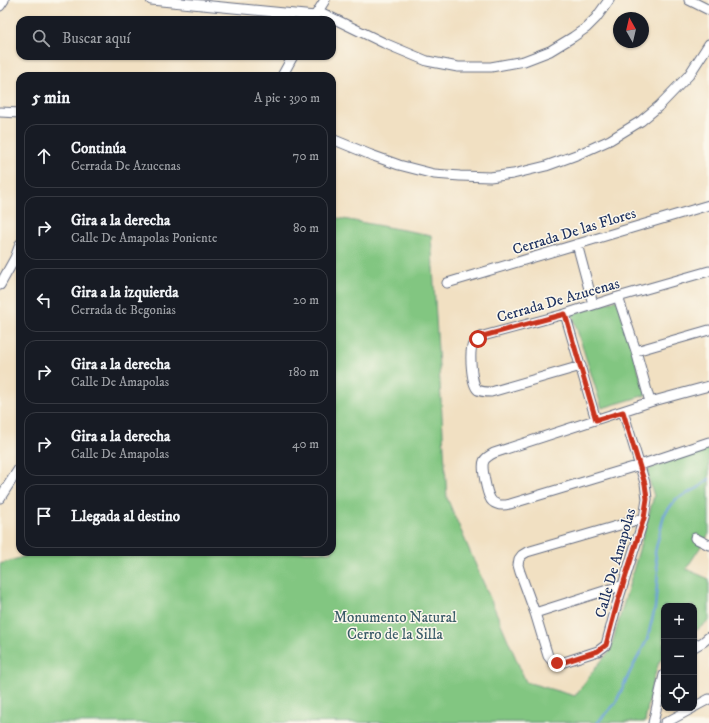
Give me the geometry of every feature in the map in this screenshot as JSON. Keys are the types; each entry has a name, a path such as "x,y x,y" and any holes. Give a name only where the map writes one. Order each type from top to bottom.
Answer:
{"street":[{"path":"0,6 4,0"},
{"path":"150,0 316,16 324,0"},
{"path":"336,24 427,61 458,67 492,67 524,61 550,51 586,28 596,18 609,0"},
{"path":"689,0 709,10"},
{"path":"336,140 399,165 434,174 490,177 513,174 546,166 580,154 610,140 641,121 659,106 690,75 709,44"},
{"path":"284,72 291,60"},
{"path":"0,112 16,113"},
{"name":"Cerrada De las Flores","path":"447,284 709,205"},
{"path":"577,244 593,304"},
{"path":"0,285 16,253"},
{"name":"Cerrada De Azucenas","path":"581,366 491,392 484,392 478,390 473,380 471,355 474,343 483,336 565,314 593,304 709,271"},
{"path":"618,297 636,351 650,402"},
{"path":"565,314 596,420"},
{"path":"636,351 709,330"},
{"path":"709,386 650,402 494,453 484,459 483,470 489,497 496,504 503,505 640,465 709,442"},
{"name":"Calle De Amapolas","path":"535,613 548,656 553,662 561,663 598,651 606,645 617,604 644,518 647,499 640,465 623,412"},
{"path":"0,498 16,473"},
{"path":"623,584 535,613 520,572 518,565 519,559 527,552 644,518"},
{"path":"694,538 709,545"},
{"path":"697,645 709,637"},
{"path":"653,723 661,688"},
{"path":"697,706 709,699"},
{"path":"665,723 687,711"}],"green space":[{"name":"Monumento Natural Cerro de la Silla","path":"336,218 431,235 447,498 526,682 575,696 596,667 610,651 654,496 646,470 709,446 709,534 686,569 709,579 709,621 697,630 697,603 661,603 661,660 652,684 645,722 0,723 0,564 26,556 336,556"},
{"path":"617,300 646,395 602,408 572,314"}],"waterway":[{"path":"597,723 615,704 647,640 655,608 658,572 655,552 664,515 676,499 698,488 709,479"}],"route":[{"path":"478,339 483,336 565,314 596,420 623,412 645,484 647,499 644,518 617,604 606,645 598,651 557,663"}]}
